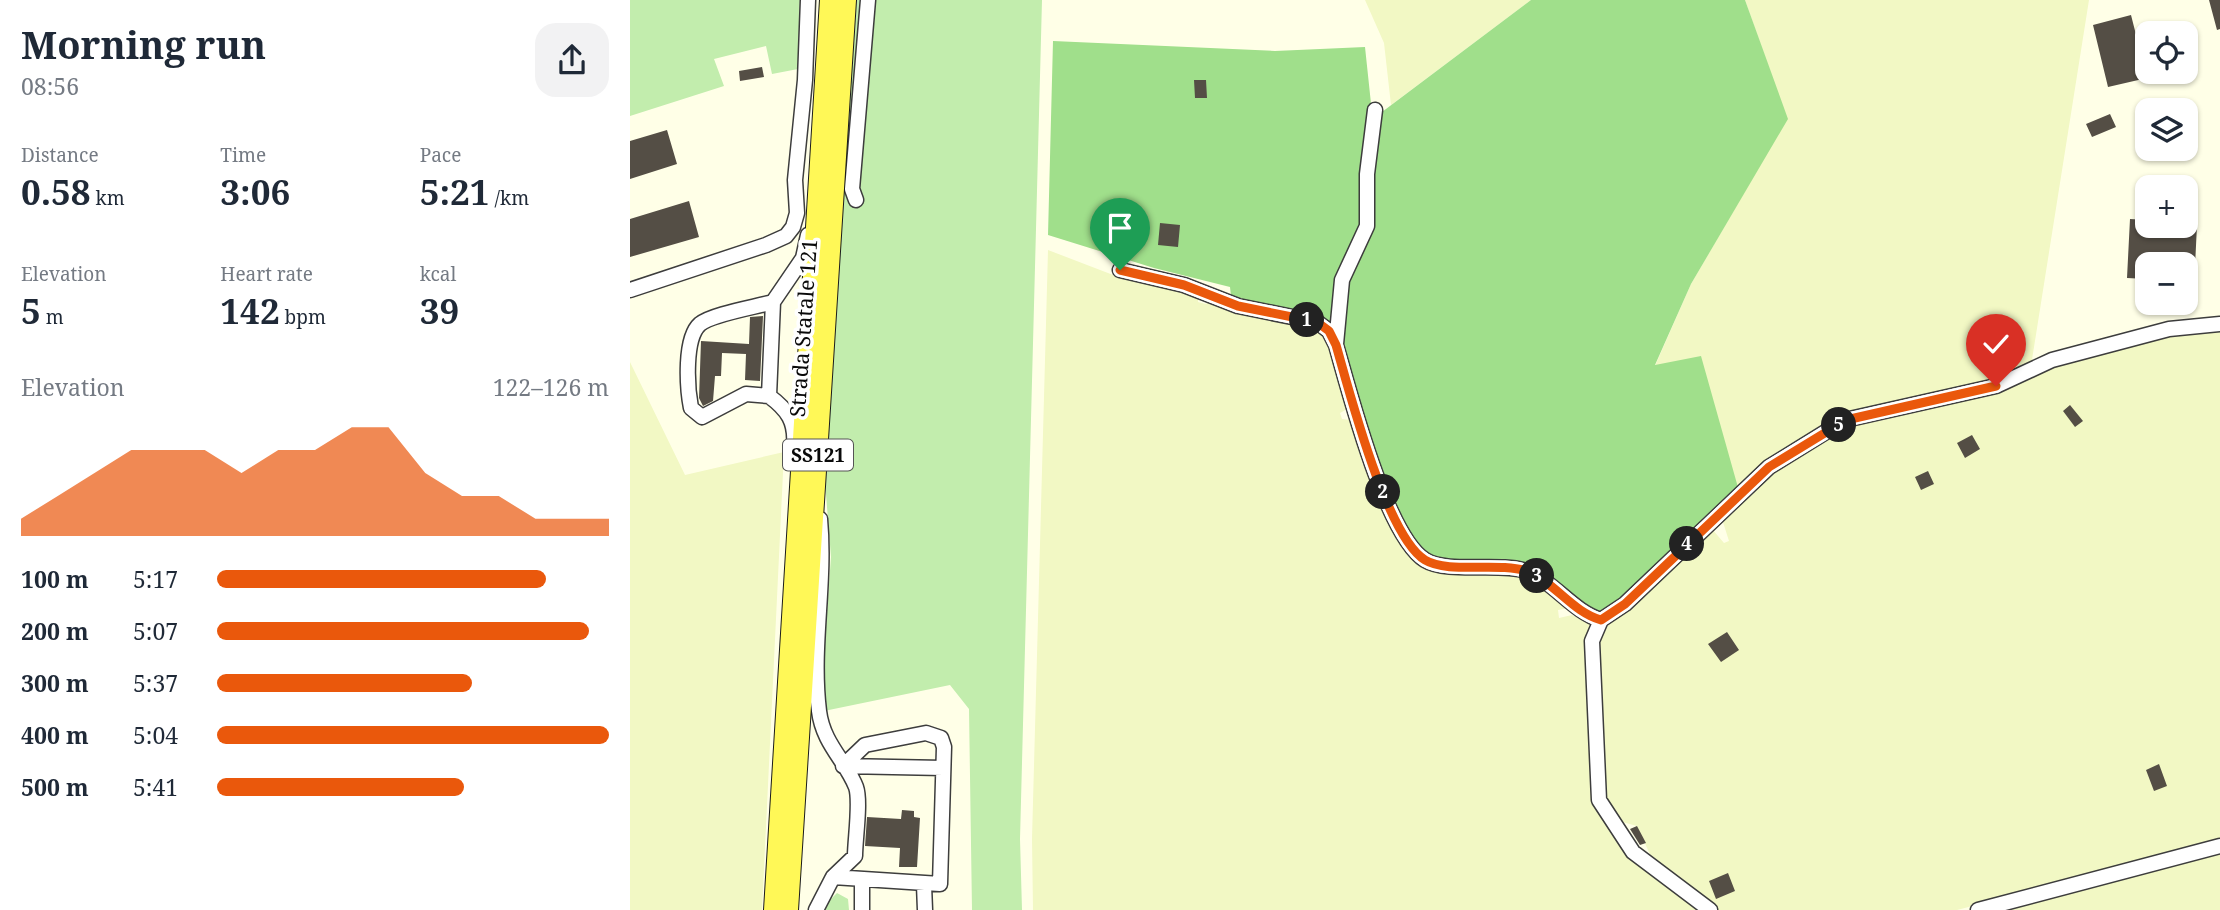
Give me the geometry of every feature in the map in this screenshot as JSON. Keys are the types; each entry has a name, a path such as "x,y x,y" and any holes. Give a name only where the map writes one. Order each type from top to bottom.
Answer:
{"main road":[{"name":"Strada Statale 121","path":"773,910 829,0"},
{"name":"Strada Statale 121","path":"789,910 847,0"}],"lane":[{"path":"630,290 766,245 786,236 793,228 797,213 795,180 805,80 807,0"},
{"path":"856,200 852,189 868,0"},
{"path":"769,396 773,302 803,258 807,244 816,109 825,66"},
{"path":"1336,345 1342,281 1367,226 1367,174 1375,110"},
{"path":"1120,270 1184,285 1238,306 1317,322 1329,331 1336,345 1368,451 1390,508 1412,545 1426,560 1453,566 1524,570 1559,589 1588,617 1601,620"},
{"path":"773,302 702,322 692,334 688,372 691,408 702,417 746,394 769,396 786,408 795,431 787,572 791,626"},
{"path":"1710,910 1633,852 1599,800 1592,641 1601,620 1625,604 1769,467 1846,420 1996,386 2052,360 2169,329 2220,324"},
{"path":"816,482 824,557 816,678 819,715 832,751 857,788 855,856 833,877 816,910"},
{"path":"833,877 940,884 944,747 941,738 926,733 865,746 843,766"},
{"path":"843,766 943,768"},
{"path":"1978,910 2220,846"},
{"path":"862,879 862,910"},
{"path":"924,885 926,910"}],"green space":[{"path":"630,0 800,0 798,69 772,74 766,46 714,59 724,86 630,116"},
{"path":"856,0 1042,0 1020,839 1022,910 972,910 969,709 950,685 824,711 821,695 831,557 825,482"},
{"path":"1365,0 1531,0 1391,105 1384,43"},
{"path":"1531,0 1745,0 1788,119 1691,284 1655,365 1701,356 1739,491 1626,598 1600,616 1588,611 1551,578 1429,557 1416,544 1376,464 1342,341 1347,275 1372,188 1382,112"},
{"path":"1745,0 2089,0 2031,366 1996,382 1842,417 1739,491 1655,366 1691,284 1787,119"},
{"path":"1053,41 1275,51 1365,47 1372,113 1363,221 1333,333 1321,318 1231,296 1230,287 1154,268 1048,235"},
{"path":"1048,250 1121,278 1175,287 1199,296 1198,302 1206,304 1210,300 1254,313 1256,317 1320,329 1332,350 1347,409 1340,413 1342,419 1350,420 1362,463 1404,542 1439,572 1525,576 1541,584 1570,608 1558,610 1559,618 1572,615 1593,625 1593,790 1624,849 1704,910 1033,910 1032,839"},
{"path":"2220,329 2220,842 1957,910 1718,910 1653,861 1637,826 1615,820 1601,789 1595,645 1602,627 1712,529 1724,543 1729,541 1722,519 1773,469 1851,425 1884,420 2041,369 2161,338"},
{"path":"630,362 685,475 784,452 762,910 630,910"},
{"path":"2220,853 2220,910 1999,910"},
{"path":"837,893 848,899 849,910 820,910"}],"building":[{"path":"2209,0 2220,0 2220,29 2217,30"},
{"path":"2131,15 2135,31 2135,81 2108,87 2093,25"},
{"path":"762,67 764,77 740,81 739,71"},
{"path":"1194,80 1206,80 1207,98 1195,98"},
{"path":"2110,114 2116,127 2092,137 2086,124"},
{"path":"667,130 677,164 630,179 630,141"},
{"path":"689,201 699,237 630,257 630,219"},
{"path":"2130,219 2135,219 2135,238 2196,238 2196,252 2135,252 2135,278 2127,278"},
{"path":"1160,223 1180,225 1178,247 1158,245"},
{"path":"763,316 760,381 745,380 746,354 722,353 721,376 715,376 713,401 703,406 699,398 701,341 749,344 750,317"},
{"path":"2070,405 2083,421 2075,427 2063,411"},
{"path":"1972,435 1980,449 1965,458 1957,443"},
{"path":"1928,471 1934,484 1921,490 1915,477"},
{"path":"1727,632 1739,650 1721,662 1708,644"},
{"path":"2159,764 2167,786 2154,791 2146,770"},
{"path":"902,810 914,811 914,817 920,818 917,867 899,867 900,848 865,846 867,817 901,819"},
{"path":"1637,826 1646,843 1640,845 1630,829"},
{"path":"1728,873 1735,891 1716,899 1709,881"}],"route":[{"path":"1120,270 1184,285 1238,306 1260,308 1317,322 1329,331 1336,345 1371,463 1390,508 1412,545 1426,560 1453,566 1524,570 1559,589 1588,617 1601,620 1625,604 1769,467 1846,420 1996,386"}]}
